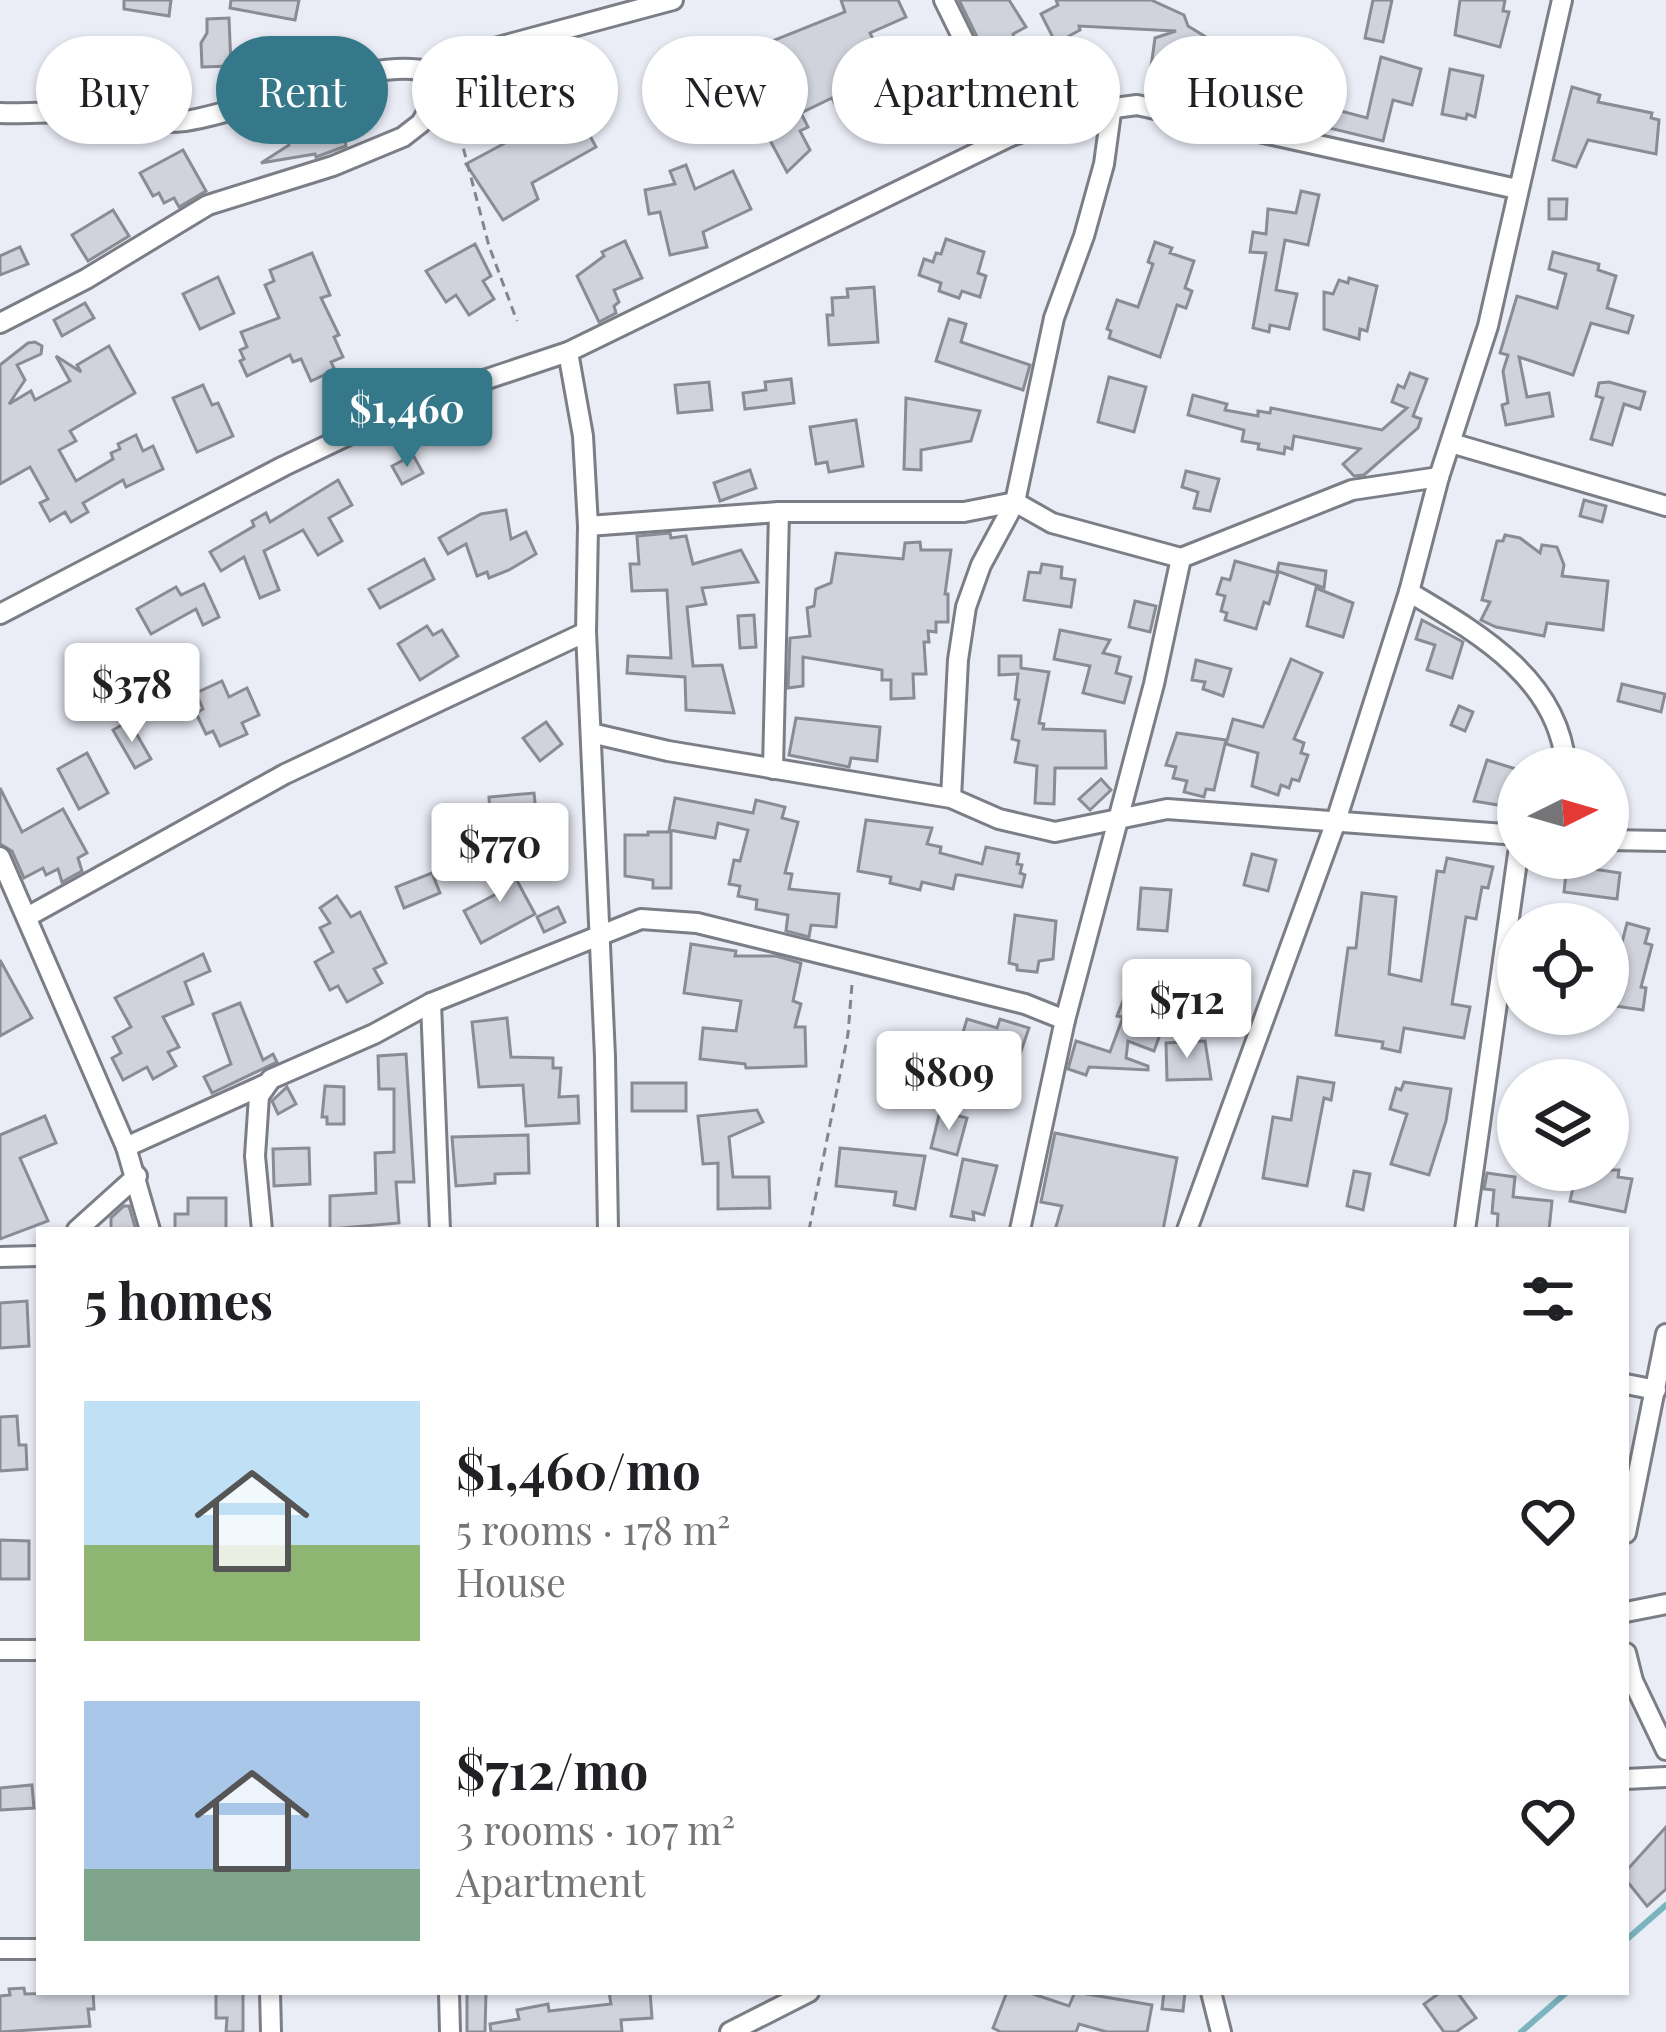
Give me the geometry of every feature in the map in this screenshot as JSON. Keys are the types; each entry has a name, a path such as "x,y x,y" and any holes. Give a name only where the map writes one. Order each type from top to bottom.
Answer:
{"street":[{"path":"540,36 674,0"},
{"path":"944,0 960,36"},
{"path":"1188,1227 1335,824 1409,592 1439,477 1488,326 1562,0"},
{"path":"0,113 81,112 156,122 188,121 348,77 412,70"},
{"path":"1120,105 1517,189"},
{"path":"0,323 86,279 197,210 333,166 412,130"},
{"path":"0,614 418,402 568,352 995,144"},
{"path":"951,798 958,660 966,607 1015,502 1054,318 1084,236 1107,144"},
{"path":"568,352 584,436 586,632 608,1227"},
{"path":"1450,443 1666,506"},
{"path":"588,526 778,512 964,512 1015,502 1052,524 1180,558 1352,490 1439,477"},
{"path":"773,769 778,512"},
{"path":"1021,1227 1065,1020 1154,684 1180,558"},
{"path":"1409,592 1466,626 1515,665 1540,694 1564,747"},
{"path":"27,916 285,774 586,632"},
{"path":"591,733 951,798 999,819 1055,832 1167,808 1497,834"},
{"path":"1629,841 1666,842"},
{"path":"0,857 126,1147 149,1227"},
{"path":"1465,1227 1514,879"},
{"path":"126,1147 431,1003 641,919 697,922 1025,1004 1065,1020"},
{"path":"431,1003 440,1227"},
{"path":"262,1227 255,1156 259,1096 266,1084"},
{"path":"80,1227 137,1176"},
{"path":"0,1257 36,1256"},
{"path":"1629,1519 1666,1334"},
{"path":"1629,1385 1656,1390"},
{"path":"1629,1611 1666,1604"},
{"path":"0,1650 36,1651"},
{"path":"1629,1665 1666,1750"},
{"path":"1629,1779 1666,1778"},
{"path":"0,1949 36,1949"},
{"path":"270,1995 271,2032"},
{"path":"448,1995 450,2032"},
{"path":"730,2032 802,1995"},
{"path":"1212,1995 1221,2032"}],"path":[{"path":"463,144 489,246 518,321"},
{"path":"810,1227 848,1034 854,962"}],"building":[{"path":"124,0 171,0 169,16 124,9"},
{"path":"231,0 299,0 295,20 230,8"},
{"path":"841,0 898,0 906,17 871,36 832,36 832,98 808,110 808,36 785,36 845,12"},
{"path":"959,0 1009,0 1026,27 1013,36 977,36"},
{"path":"1056,0 1151,0 1184,15 1188,26 1204,36 1079,26 1069,36 1052,36 1041,14 1058,5"},
{"path":"1373,0 1392,0 1383,42 1365,38"},
{"path":"1460,0 1505,0 1503,11 1509,12 1500,47 1455,35"},
{"path":"229,18 230,36 216,36 216,67 202,67 207,19"},
{"path":"1381,57 1421,69 1412,105 1393,100 1383,141 1347,132 1347,113 1367,118"},
{"path":"1450,69 1483,76 1475,117 1442,114"},
{"path":"1572,87 1600,95 1598,102 1652,113 1651,118 1659,120 1656,154 1588,140 1576,167 1553,160"},
{"path":"503,144 596,147 532,183 538,199 503,220 466,164"},
{"path":"772,144 807,144 810,150 787,172"},
{"path":"289,145 346,146 316,157 261,163"},
{"path":"183,150 206,191 179,207 174,198 164,203 159,193 153,196 140,173"},
{"path":"686,165 695,189 733,171 751,209 703,232 707,247 670,255 660,212 649,214 645,190 675,184 670,171"},
{"path":"1301,191 1319,195 1308,245 1285,240 1276,290 1297,294 1289,329 1253,328 1266,253 1250,252 1253,232 1266,234 1268,209 1296,213"},
{"path":"1549,199 1567,199 1566,219 1549,219"},
{"path":"113,210 129,236 88,261 72,235"},
{"path":"946,239 984,252 978,273 986,276 980,297 962,291 959,298 939,291 941,283 919,275 924,259 933,262"},
{"path":"625,241 642,278 614,290 619,302 614,306 616,313 599,322 577,276 604,256 602,252"},
{"path":"1155,242 1194,261 1185,288 1192,291 1186,308 1177,305 1160,357 1109,338 1107,329 1117,300 1138,307 1153,264 1148,262"},
{"path":"475,244 491,276 483,281 494,299 469,315 456,295 446,302 426,271"},
{"path":"20,247 28,264 0,275 0,256"},
{"path":"1553,252 1599,264 1598,270 1616,276 1607,308 1633,316 1628,333 1591,323 1573,375 1519,357 1527,397 1549,393 1553,416 1506,425 1502,405 1508,403 1503,371 1508,355 1500,353 1517,296 1557,308 1566,274 1549,269"},
{"path":"312,253 330,295 321,298 339,335 334,337 343,357 331,362 335,370 311,381 301,359 293,362 290,355 247,376 240,361 244,359 240,350 247,347 241,332 279,318 265,285 274,281 270,270"},
{"path":"218,277 234,313 200,329 183,294"},
{"path":"1349,278 1377,286 1367,331 1360,329 1359,339 1324,329 1324,292 1333,294 1339,280 1348,283"},
{"path":"874,287 878,342 829,345 827,315 833,315 832,298 848,297 847,289"},
{"path":"85,303 94,318 62,336 54,320"},
{"path":"949,319 966,324 961,342 1030,365 1023,390 936,361"},
{"path":"35,342 42,346 41,354 17,365 25,380 9,404 31,391 35,400 70,381 56,356 81,372 77,365 109,346 135,393 70,431 76,441 59,450 76,481 113,459 111,453 120,449 118,444 136,435 143,451 153,446 163,469 126,487 123,480 83,503 88,512 71,522 65,512 50,521 40,503 48,499 30,467 0,484 0,365"},
{"path":"1410,373 1427,379 1413,416 1421,419 1418,428 1364,475 1354,476 1343,464 1360,449 1294,436 1292,449 1285,447 1284,454 1258,449 1259,444 1242,441 1244,430 1188,415 1193,395 1227,404 1225,410 1258,416 1258,411 1270,413 1271,408 1382,430 1407,408 1392,402 1398,385 1404,388"},
{"path":"1109,377 1146,387 1134,432 1098,422"},
{"path":"791,379 794,403 745,409 743,393 766,390 765,382"},
{"path":"709,382 712,410 678,413 675,385"},
{"path":"1599,383 1645,392 1640,409 1624,404 1612,445 1591,439 1603,398 1596,396"},
{"path":"203,385 212,405 218,403 233,436 197,452 173,398"},
{"path":"906,398 980,411 971,441 921,450 921,470 904,469"},
{"path":"856,420 863,466 829,472 827,462 816,464 810,427"},
{"path":"413,455 423,473 402,484 392,466"},
{"path":"750,470 756,488 720,501 714,483"},
{"path":"1186,471 1219,479 1210,511 1194,508 1198,492 1182,487"},
{"path":"338,480 352,505 329,518 342,541 318,555 303,530 264,551 279,590 260,598 244,557 221,571 210,552 254,526 252,521 266,513 270,522"},
{"path":"1584,500 1606,506 1602,522 1580,516"},
{"path":"506,510 511,539 526,532 536,554 489,578 487,572 477,576 466,544 448,554 439,538 481,514"},
{"path":"670,533 671,538 686,536 693,564 741,550 758,582 702,588 706,604 687,607 693,666 722,665 734,713 686,710 685,677 627,673 628,656 671,658 667,590 632,591 630,564 639,564 637,536"},
{"path":"1505,535 1520,538 1540,553 1542,545 1557,547 1564,565 1562,576 1608,581 1603,630 1547,623 1544,636 1481,620 1490,602 1482,600 1497,541"},
{"path":"920,542 921,550 951,550 945,594 948,622 936,622 936,632 928,631 926,674 913,674 914,698 891,699 891,680 882,680 882,670 803,657 803,686 788,688 790,638 810,636 807,608 814,606 816,589 831,583 836,553 903,559 905,543"},
{"path":"424,559 434,579 380,608 369,589"},
{"path":"1235,561 1278,573 1256,629 1225,620 1227,613 1221,611 1225,596 1217,594 1222,578 1230,580"},
{"path":"1279,563 1326,571 1324,588 1277,571"},
{"path":"1042,564 1062,567 1061,578 1075,580 1071,607 1024,600 1029,572 1040,573"},
{"path":"204,584 219,617 203,625 196,609 151,634 137,609 176,587 181,595"},
{"path":"1316,588 1353,603 1343,637 1307,626"},
{"path":"1135,601 1156,606 1150,632 1129,627"},
{"path":"754,615 756,647 740,648 738,616"},
{"path":"1422,620 1463,642 1452,678 1427,670 1435,645 1416,639"},
{"path":"427,626 433,635 442,630 458,656 420,680 398,644"},
{"path":"1060,630 1110,640 1103,653 1120,657 1116,673 1131,677 1124,703 1083,693 1090,666 1054,659"},
{"path":"999,656 1021,656 1021,668 1049,672 1039,723 1044,724 1043,729 1105,731 1106,768 1055,768 1054,804 1035,803 1037,766 1015,762 1019,741 1012,739 1018,674 999,675"},
{"path":"1291,659 1322,673 1294,739 1304,743 1301,753 1308,755 1299,781 1292,779 1289,788 1281,785 1278,795 1252,786 1258,753 1226,744 1233,719 1263,727"},
{"path":"1196,660 1231,669 1223,696 1203,689 1205,682 1192,680"},
{"path":"222,681 229,697 247,688 259,715 242,723 247,734 220,746 213,731 206,734 196,713 203,709 196,693"},
{"path":"1622,684 1665,694 1661,712 1618,701"},
{"path":"1459,706 1473,712 1465,731 1451,725"},
{"path":"796,718 880,727 877,761 851,758 849,767 789,755"},
{"path":"129,721 151,759 135,768 113,730"},
{"path":"546,722 562,744 540,761 523,738"},
{"path":"1177,733 1226,740 1214,790 1206,789 1204,797 1184,792 1187,781 1173,778 1176,767 1166,765"},
{"path":"87,753 108,793 79,809 58,769"},
{"path":"1487,760 1497,763 1497,805 1474,801"},
{"path":"1101,779 1111,790 1090,810 1079,799"},
{"path":"0,788 22,832 63,809 87,853 78,858 82,871 62,882 58,869 46,875 43,868 24,878 12,851 0,844"},
{"path":"534,793 536,811 490,815 489,797"},
{"path":"675,798 753,813 756,800 785,807 782,818 798,822 785,873 792,874 789,889 839,894 836,927 811,925 809,937 786,931 788,915 756,909 757,900 738,896 740,886 729,884 748,830 718,823 715,838 669,830"},
{"path":"866,820 932,828 927,844 941,847 940,853 982,864 986,847 1019,854 1017,864 1025,875 1022,887 956,875 953,889 922,882 920,890 890,883 891,877 858,871"},
{"path":"473,832 474,847 448,850 446,835"},
{"path":"671,832 671,888 653,888 653,880 625,876 625,835"},
{"path":"501,851 535,914 481,943 464,911 506,889 489,859"},
{"path":"1252,854 1276,860 1268,891 1244,885"},
{"path":"1447,858 1493,867 1488,888 1482,887 1476,919 1466,917 1452,1004 1470,1007 1464,1038 1404,1028 1400,1052 1382,1048 1383,1042 1336,1035 1348,948 1356,948 1362,893 1396,897 1389,974 1421,981 1437,871 1444,872"},
{"path":"432,873 440,893 404,908 396,887"},
{"path":"1565,879 1619,879 1617,899 1564,892"},
{"path":"1141,888 1171,890 1167,931 1138,929"},
{"path":"337,896 351,917 360,912 386,963 374,969 382,983 347,1002 338,986 330,990 315,962 333,952 320,928 330,923 320,908"},
{"path":"558,907 565,922 544,932 537,917"},
{"path":"1015,915 1056,921 1053,959 1039,961 1037,972 1017,970 1017,965 1009,963"},
{"path":"1629,924 1649,929 1645,943 1652,945 1641,987 1646,988 1643,1010 1629,1008"},
{"path":"691,944 736,951 735,956 776,956 801,963 793,1001 801,1004 795,1027 805,1027 806,1066 746,1068 745,1064 700,1059 703,1028 736,1031 741,1001 684,993"},
{"path":"203,954 210,971 185,982 193,1004 163,1017 179,1047 168,1052 176,1066 153,1079 147,1067 123,1080 112,1058 121,1053 113,1037 131,1027 115,998"},
{"path":"0,960 32,1018 0,1036"},
{"path":"1144,988 1173,999 1154,1051 1128,1041 1126,1058 1148,1070 1089,1067 1086,1075 1068,1069 1076,1041 1110,1052 1125,996 1139,1001"},
{"path":"240,1003 263,1060 273,1054 277,1062 212,1093 204,1077 231,1064 213,1014"},
{"path":"507,1018 511,1057 553,1058 553,1068 561,1068 559,1097 578,1096 579,1123 526,1126 523,1085 479,1087 472,1022"},
{"path":"967,1019 997,1028 1000,1019 1029,1028 1018,1060 985,1049 983,1056 958,1049"},
{"path":"1205,1041 1211,1079 1167,1080 1166,1043"},
{"path":"406,1054 414,1182 396,1182 399,1223 330,1227 330,1196 376,1193 375,1153 394,1152 394,1089 379,1089 378,1056"},
{"path":"916,1057 943,1059 940,1102 911,1095"},
{"path":"1298,1077 1334,1083 1331,1100 1324,1098 1307,1186 1263,1178 1273,1117 1291,1120"},
{"path":"1404,1082 1451,1089 1429,1175 1391,1164 1407,1114 1390,1109 1396,1088 1401,1090"},
{"path":"632,1083 686,1083 686,1111 632,1111"},
{"path":"325,1086 344,1087 344,1124 327,1124 327,1117 322,1117"},
{"path":"287,1087 296,1104 278,1114 272,1101"},
{"path":"757,1110 763,1122 729,1137 733,1177 769,1177 770,1208 718,1209 718,1163 703,1164 698,1116"},
{"path":"940,1111 967,1118 957,1155 931,1148"},
{"path":"45,1116 56,1143 20,1158 48,1221 0,1239 0,1135"},
{"path":"1055,1133 1177,1158 1164,1227 1056,1227 1062,1206 1041,1202"},
{"path":"528,1135 529,1173 495,1174 495,1183 456,1186 452,1137"},
{"path":"309,1148 310,1184 274,1186 273,1149"},
{"path":"840,1148 925,1156 915,1209 894,1205 896,1192 836,1186"},
{"path":"963,1159 997,1166 984,1215 973,1212 974,1220 951,1216"},
{"path":"1354,1171 1370,1174 1363,1210 1347,1206"},
{"path":"1487,1173 1497,1174 1497,1191 1552,1201 1549,1227 1497,1227 1498,1214 1492,1213 1494,1190 1484,1189"},
{"path":"1632,1179 1625,1212 1570,1201 1572,1191 1629,1191"},
{"path":"188,1198 226,1198 226,1227 175,1227 175,1214 188,1214"},
{"path":"129,1206 135,1227 111,1227 111,1218"},
{"path":"27,1301 29,1346 0,1348 0,1303"},
{"path":"17,1416 27,1469 0,1471 0,1417"},
{"path":"0,1540 29,1541 29,1579 0,1579"},
{"path":"32,1785 34,1808 0,1810 0,1788"},
{"path":"1666,1827 1666,1889 1647,1906 1629,1884 1629,1868"},
{"path":"24,1988 25,1994 36,1995 93,1995 94,2009 88,2009 90,2026 0,2032 0,1996 10,1995 9,1989"},
{"path":"216,1995 243,1995 243,2032 226,2032 227,2018 216,2018"},
{"path":"467,1995 486,1995 485,2032 467,2032"},
{"path":"610,1995 650,1995 652,2018 621,2020 622,2032 491,2032 490,2024 519,2019 517,2010 548,2004 549,2011 611,2004"},
{"path":"1006,1995 1036,1995 1069,2006 1074,1995 1152,2005 1147,2032 1107,2032 1079,2024 1076,2032 1001,2032 993,2028"},
{"path":"1164,1995 1185,1995 1183,2011 1162,2009"},
{"path":"1437,1995 1459,1995 1476,2018 1456,2032 1444,2032 1424,2004"}],"waterway":[{"path":"1629,1937 1666,1905"},
{"path":"1521,2032 1564,1995"}]}
